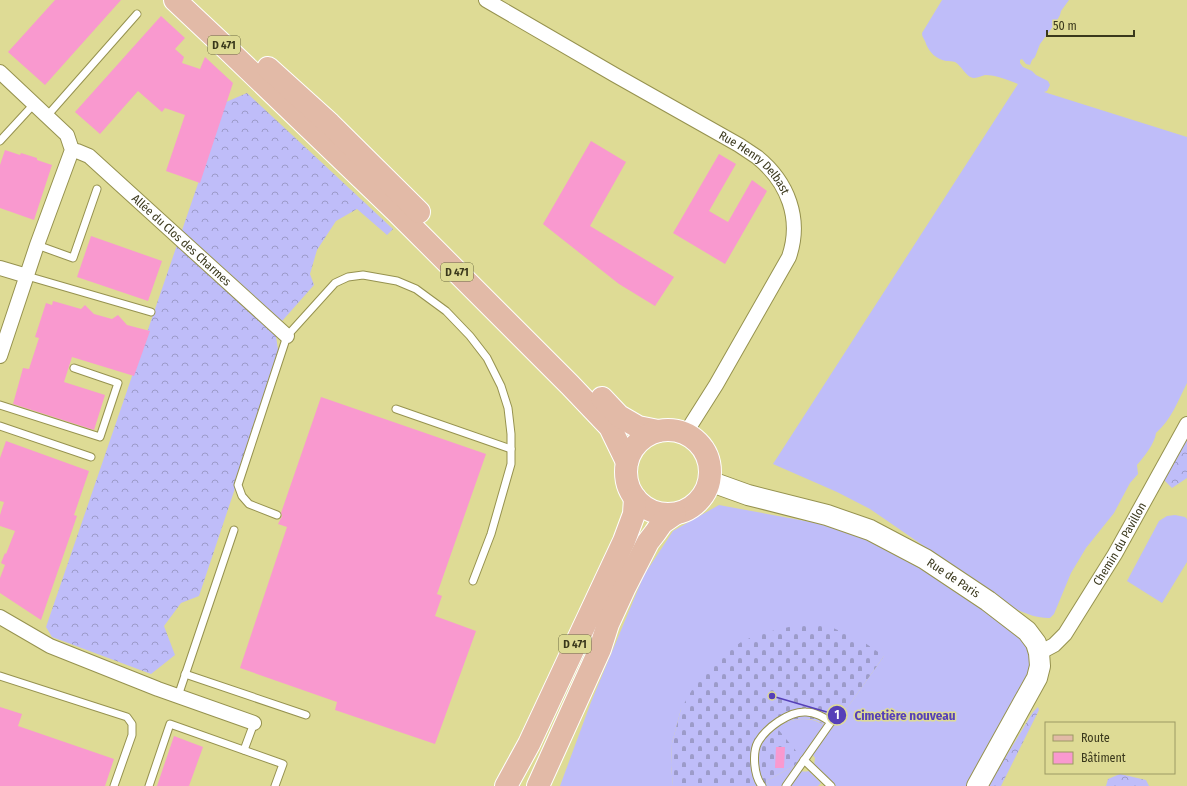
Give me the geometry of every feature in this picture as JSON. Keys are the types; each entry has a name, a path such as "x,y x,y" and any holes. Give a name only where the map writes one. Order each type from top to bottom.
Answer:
{"main road":[{"name":"D 471","path":"175,0 397,212 570,385 610,427 627,462"},
{"name":"D 471","path":"193,0 330,124 619,416 638,427 658,431"},
{"path":"671,430 685,434 697,442 706,453 710,467 709,481 704,494 694,505 675,514 653,512 643,506 635,498 627,481 627,462 631,452 638,442 658,431 671,430"},
{"name":"D 471","path":"506,786 529,744 624,541 634,514 635,498"},
{"name":"D 471","path":"526,786 595,644 608,624 648,542 662,523 675,514"},
{"path":"538,786 600,649 608,624"}],"street":[{"name":"Rue Henry Delbast","path":"486,0 739,145 770,170 785,192 791,206 794,219 795,234 790,257 716,385 685,434"},
{"path":"0,72 67,135 72,150 37,245 0,356"},
{"name":"Allée du Clos des Charmes","path":"72,150 89,156 287,336"},
{"path":"0,268 27,276"},
{"name":"Chemin du Pavillon","path":"1039,653 1054,645 1065,634 1115,554 1187,424"},
{"name":"Rue de Paris","path":"709,481 748,494 827,515 870,530 925,559 988,601 1027,631 1036,643 1039,653 1040,666 1037,678 978,786"},
{"path":"0,617 50,646 158,689 254,722"}],"lane":[{"path":"47,116 137,14"},
{"path":"0,141 34,104"},
{"path":"37,245 73,258 97,189"},
{"path":"277,515 249,504 242,496 238,485 287,336 335,283 348,277 363,275 397,281 416,290 446,311 470,336 487,358 501,386 508,408 511,464 491,534 473,581"},
{"path":"27,276 151,312"},
{"path":"0,405 100,437 118,383 74,368"},
{"path":"396,410 511,449"},
{"path":"0,426 91,456"},
{"path":"178,696 234,530"},
{"path":"186,674 306,715"},
{"path":"0,676 127,717 132,724 132,735 114,786"},
{"path":"762,786 755,772 754,759 757,743 767,730 789,714 805,712 818,714 831,722 786,786"},
{"path":"244,750 254,722"},
{"path":"149,786 170,724 283,764 275,786"},
{"path":"804,760 831,786"}],"green space":[{"path":"942,0 1069,0 1061,11 1055,24 1040,44 1030,65 1026,64 1022,59 1020,60 1023,67 1048,81 1050,85 1047,91 1044,92 1187,137 1187,383 1170,416 1156,433 1146,454 1137,465 1138,474 1130,483 1114,513 1086,548 1071,573 1054,614 1050,618 1033,616 1008,605 870,509 837,492 773,464 1018,84 989,75 973,78 970,77 955,62 942,60 931,53 922,36 922,33"},
{"path":"247,93 393,229 387,235 357,209 336,221 317,250 310,274 314,285 275,329 279,357 199,596 181,603 164,626 175,655 151,674 52,637 46,627 226,102"},
{"path":"1187,425 1187,478 1172,488 1165,481 1160,469"},
{"path":"719,505 816,523 854,533 890,548 1002,619 1028,644 1032,670 970,786 836,786 814,766 815,758 810,751 798,769 803,772 809,771 821,783 818,786 769,786 766,781 794,766 776,728 791,721 807,719 813,720 832,729 884,656 681,709 672,743 671,765 673,786 560,786 591,702 644,575 673,531"},
{"path":"1175,515 1185,517 1187,519 1187,562 1162,603 1127,581 1159,521 1167,516"},
{"path":"802,624 829,626 865,643 884,656 832,729 817,721 807,719 791,721 777,728 801,757 794,766 766,781 769,786 673,786 671,765 672,743 681,709 696,683 712,664 741,642 759,634"},
{"path":"1038,707 1039,710 1001,786 988,786 1033,712"},
{"path":"1120,774 1146,780 1149,786 1106,786 1108,779"}],"building":[{"path":"55,0 121,0 45,85 8,52"},
{"path":"161,16 185,38 175,49 184,57 182,63 200,69 205,57 233,83 200,183 166,171 185,115 165,108 162,112 138,91 100,134 75,112"},
{"path":"591,141 626,162 590,226 674,277 655,306 619,284 543,224"},
{"path":"5,150 20,155 21,153 37,158 37,160 52,165 34,220 0,208 0,165"},
{"path":"719,154 736,164 709,211 728,222 752,180 767,191 725,264 673,233"},
{"path":"91,236 162,261 148,301 77,277"},
{"path":"53,301 81,309 85,305 94,314 112,319 118,315 127,325 150,331 134,376 72,357 64,382 105,395 94,430 13,404 23,368 29,369 39,338 35,337 46,303 52,305"},
{"path":"321,397 486,454 437,594 442,596 435,616 476,631 435,744 335,710 337,702 240,668 287,527 278,524 282,516 281,513"},
{"path":"6,441 89,471 74,515 77,516 41,620 0,593 0,578 5,565 1,563 15,531 0,526 0,515 4,502 0,501 0,458"},
{"path":"0,707 22,714 18,726 114,759 105,786 0,786"},
{"path":"174,736 203,747 189,786 157,786"},
{"path":"776,747 785,747 784,768 775,768"}],"place":[{"name":"Cimetière nouveau","path":"772,696"}]}
